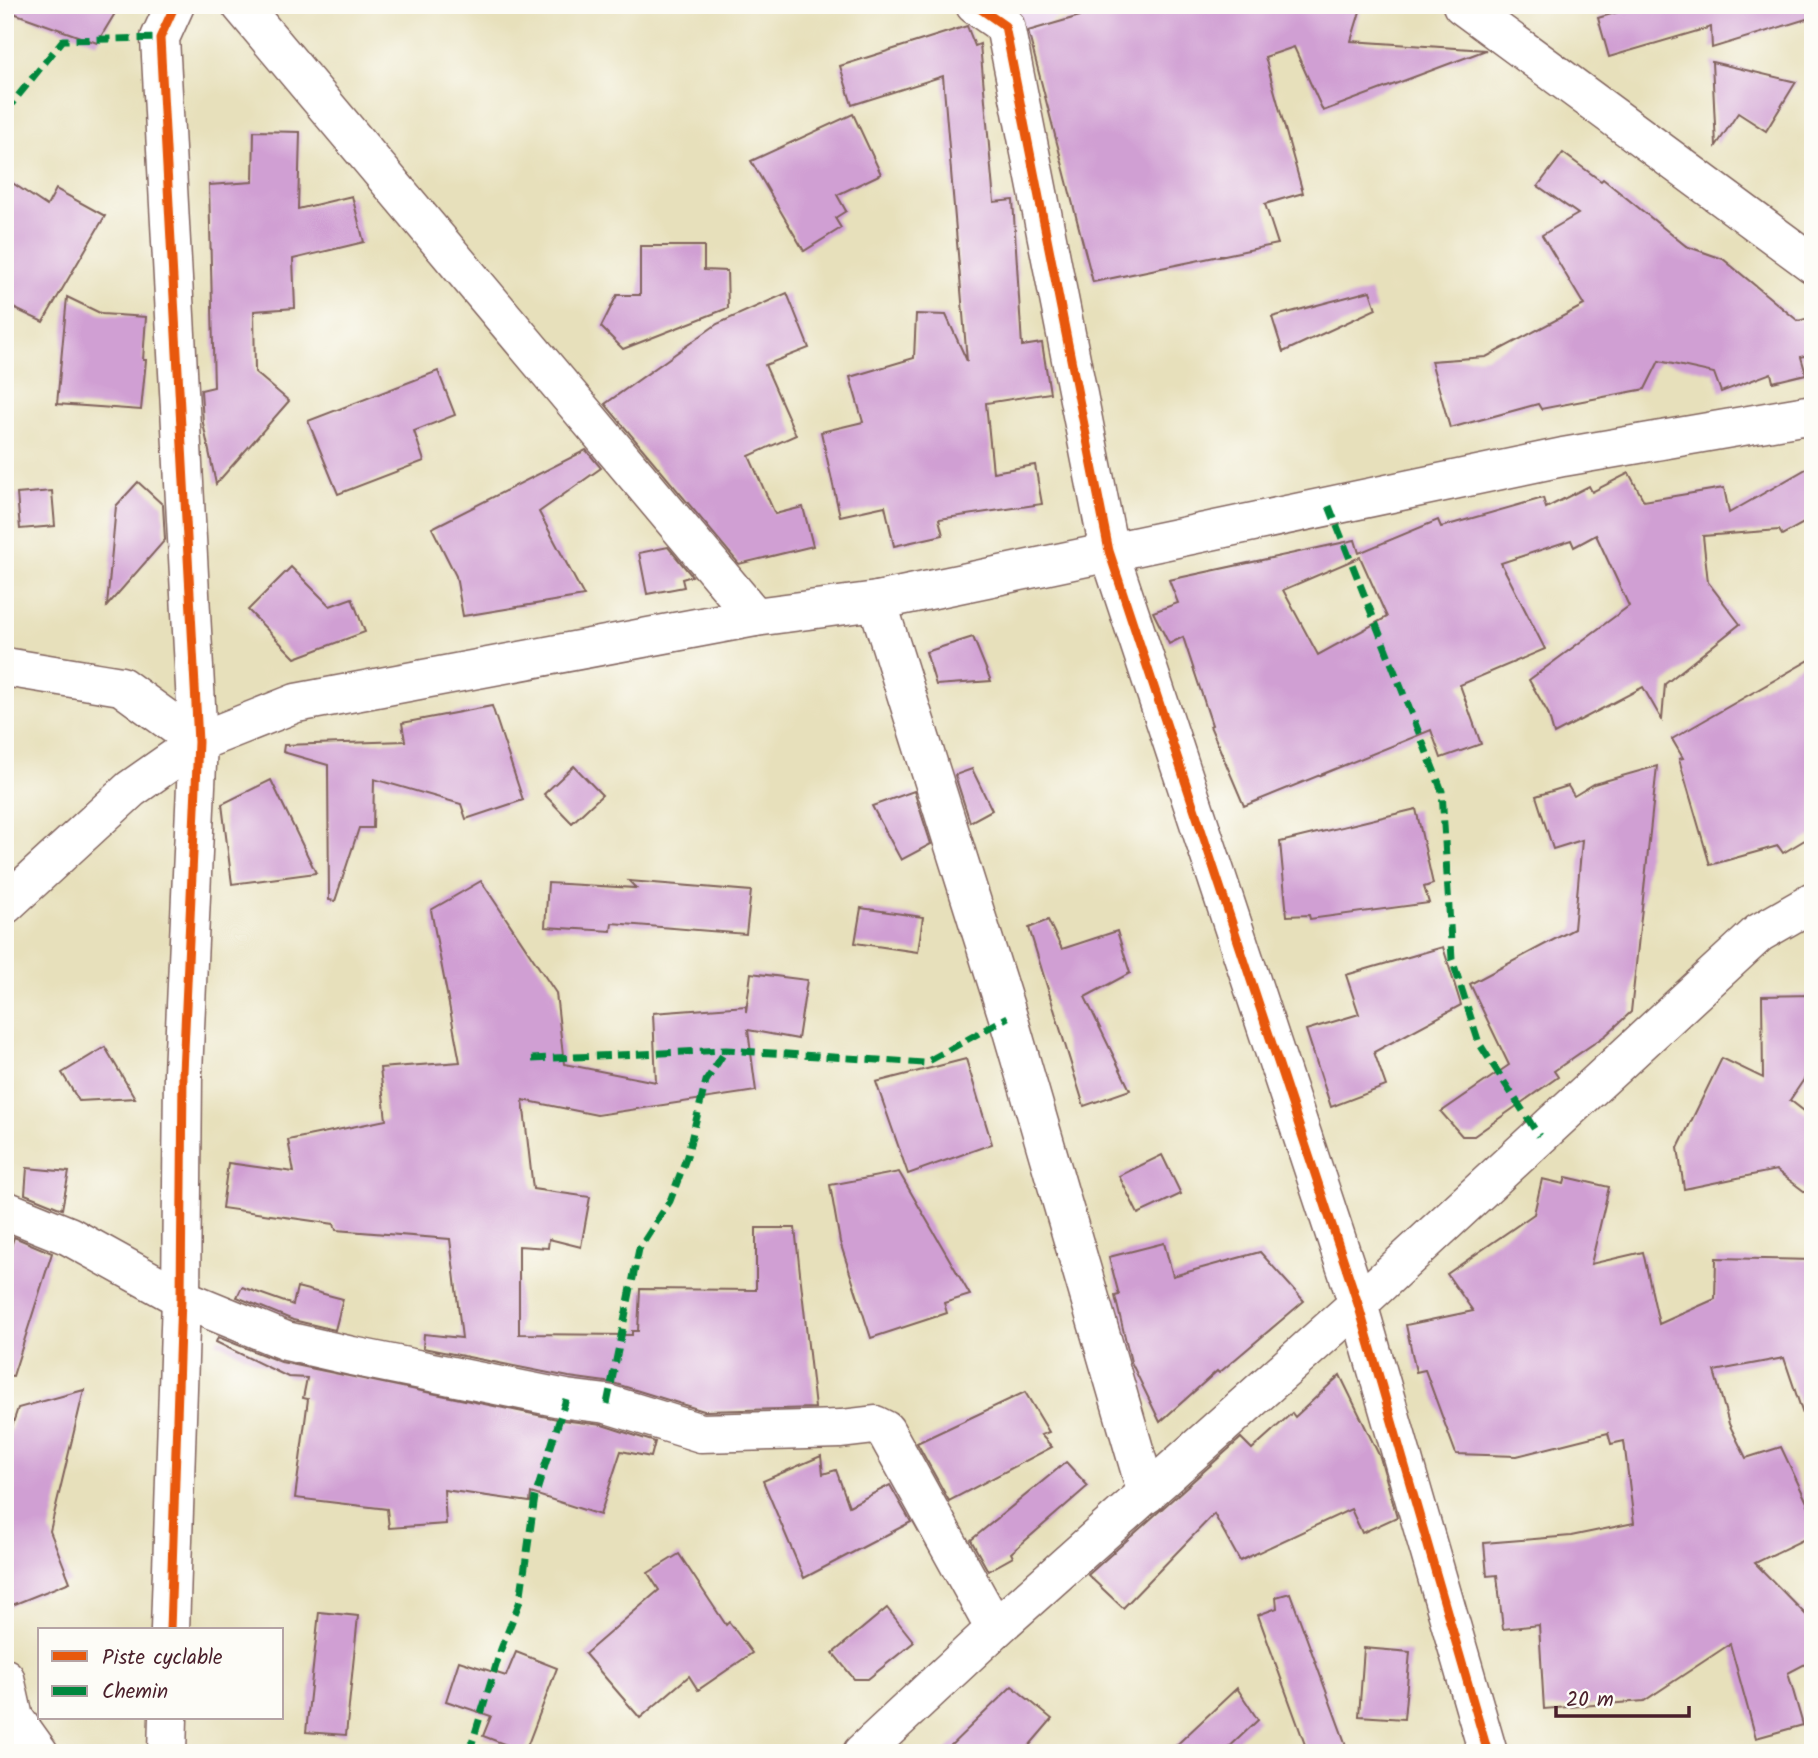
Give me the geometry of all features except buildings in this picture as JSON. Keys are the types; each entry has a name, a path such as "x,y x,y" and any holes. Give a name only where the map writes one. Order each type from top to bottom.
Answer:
{"street":[{"path":"170,1628 180,1298 183,1072 198,742 160,38 175,5"},
{"path":"242,5 755,617"},
{"path":"975,5 1005,26 1109,551 1358,1304 1488,1753"},
{"path":"1462,5 1813,264"},
{"path":"5,905 131,789 198,742 296,703 755,617 877,601 1563,457 1813,414"},
{"path":"877,601 1008,1017 1147,1494"},
{"path":"5,667 121,686 198,742"},
{"path":"862,1753 995,1629 1358,1304 1759,933 1813,902"},
{"path":"5,1210 69,1236 180,1298 286,1341 553,1396 607,1404 701,1433 841,1429 875,1425 886,1430 995,1629"},
{"path":"5,1678 14,1718 38,1753"},
{"path":"167,1753 168,1720"}],"shaded area":[{"path":"959,5 1076,5 1015,46"}],"marked path":[{"path":"5,112 63,40 160,38"},
{"path":"1329,506 1442,791 1452,959 1479,1043 1539,1136"},
{"path":"532,1059 726,1050 925,1063 1008,1017"},
{"path":"607,1404 639,1249 670,1201 687,1156 706,1081 726,1050"},
{"path":"469,1753 501,1649 520,1601 535,1497 566,1399"},
{"path":"5,1718 14,1718"}],"cycle path":[{"path":"170,1628 181,1298 183,1072 198,742 160,38 175,5"},
{"path":"975,5 1005,26 1109,551 1358,1304 1488,1753"}]}
